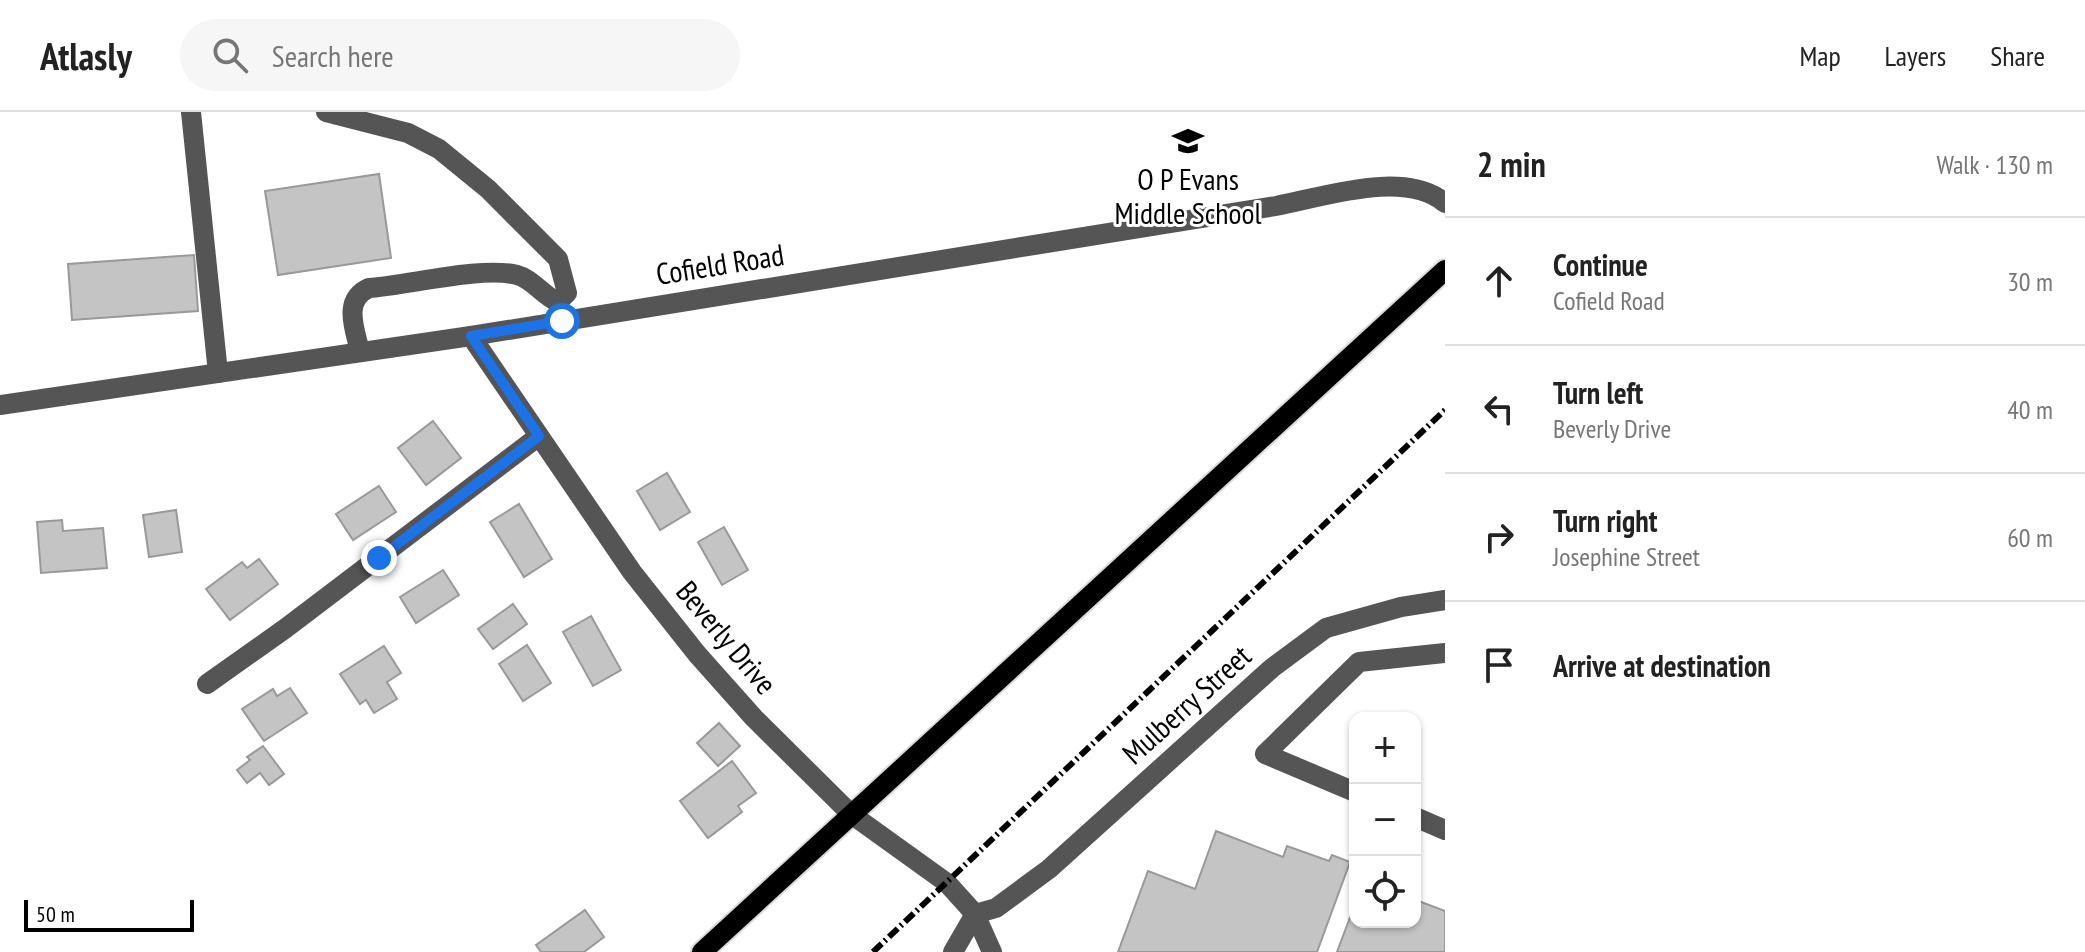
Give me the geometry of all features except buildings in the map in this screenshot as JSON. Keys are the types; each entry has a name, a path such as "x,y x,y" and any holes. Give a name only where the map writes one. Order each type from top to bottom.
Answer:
{"main road":[{"path":"702,952 1445,270"}],"street":[{"path":"191,112 218,373"},
{"path":"326,112 408,133 439,149 488,189 558,259 567,293 560,311 521,275 495,272 369,288 358,293 353,302 352,313 360,352"},
{"name":"Cofield Road","path":"0,405 471,336 560,311 1276,206 1368,188 1414,187 1437,196 1445,203"},
{"name":"Beverly Drive","path":"471,336 632,572 697,654 754,718 851,814 947,883 975,914 992,952"},
{"path":"207,684 286,628 539,436"},
{"name":"Mulberry Street","path":"975,914 996,908 1049,869 1272,668 1326,628 1401,607 1445,600"},
{"path":"1349,789 1265,754 1359,662 1445,653"},
{"path":"1421,820 1445,830"},
{"path":"953,952 975,914"}],"railway":[{"path":"873,952 1445,410"}],"place":[{"name":"O P Evans Middle School","path":"1188,141"}],"route":[{"path":"379,558 539,436 471,336 562,321"}]}
